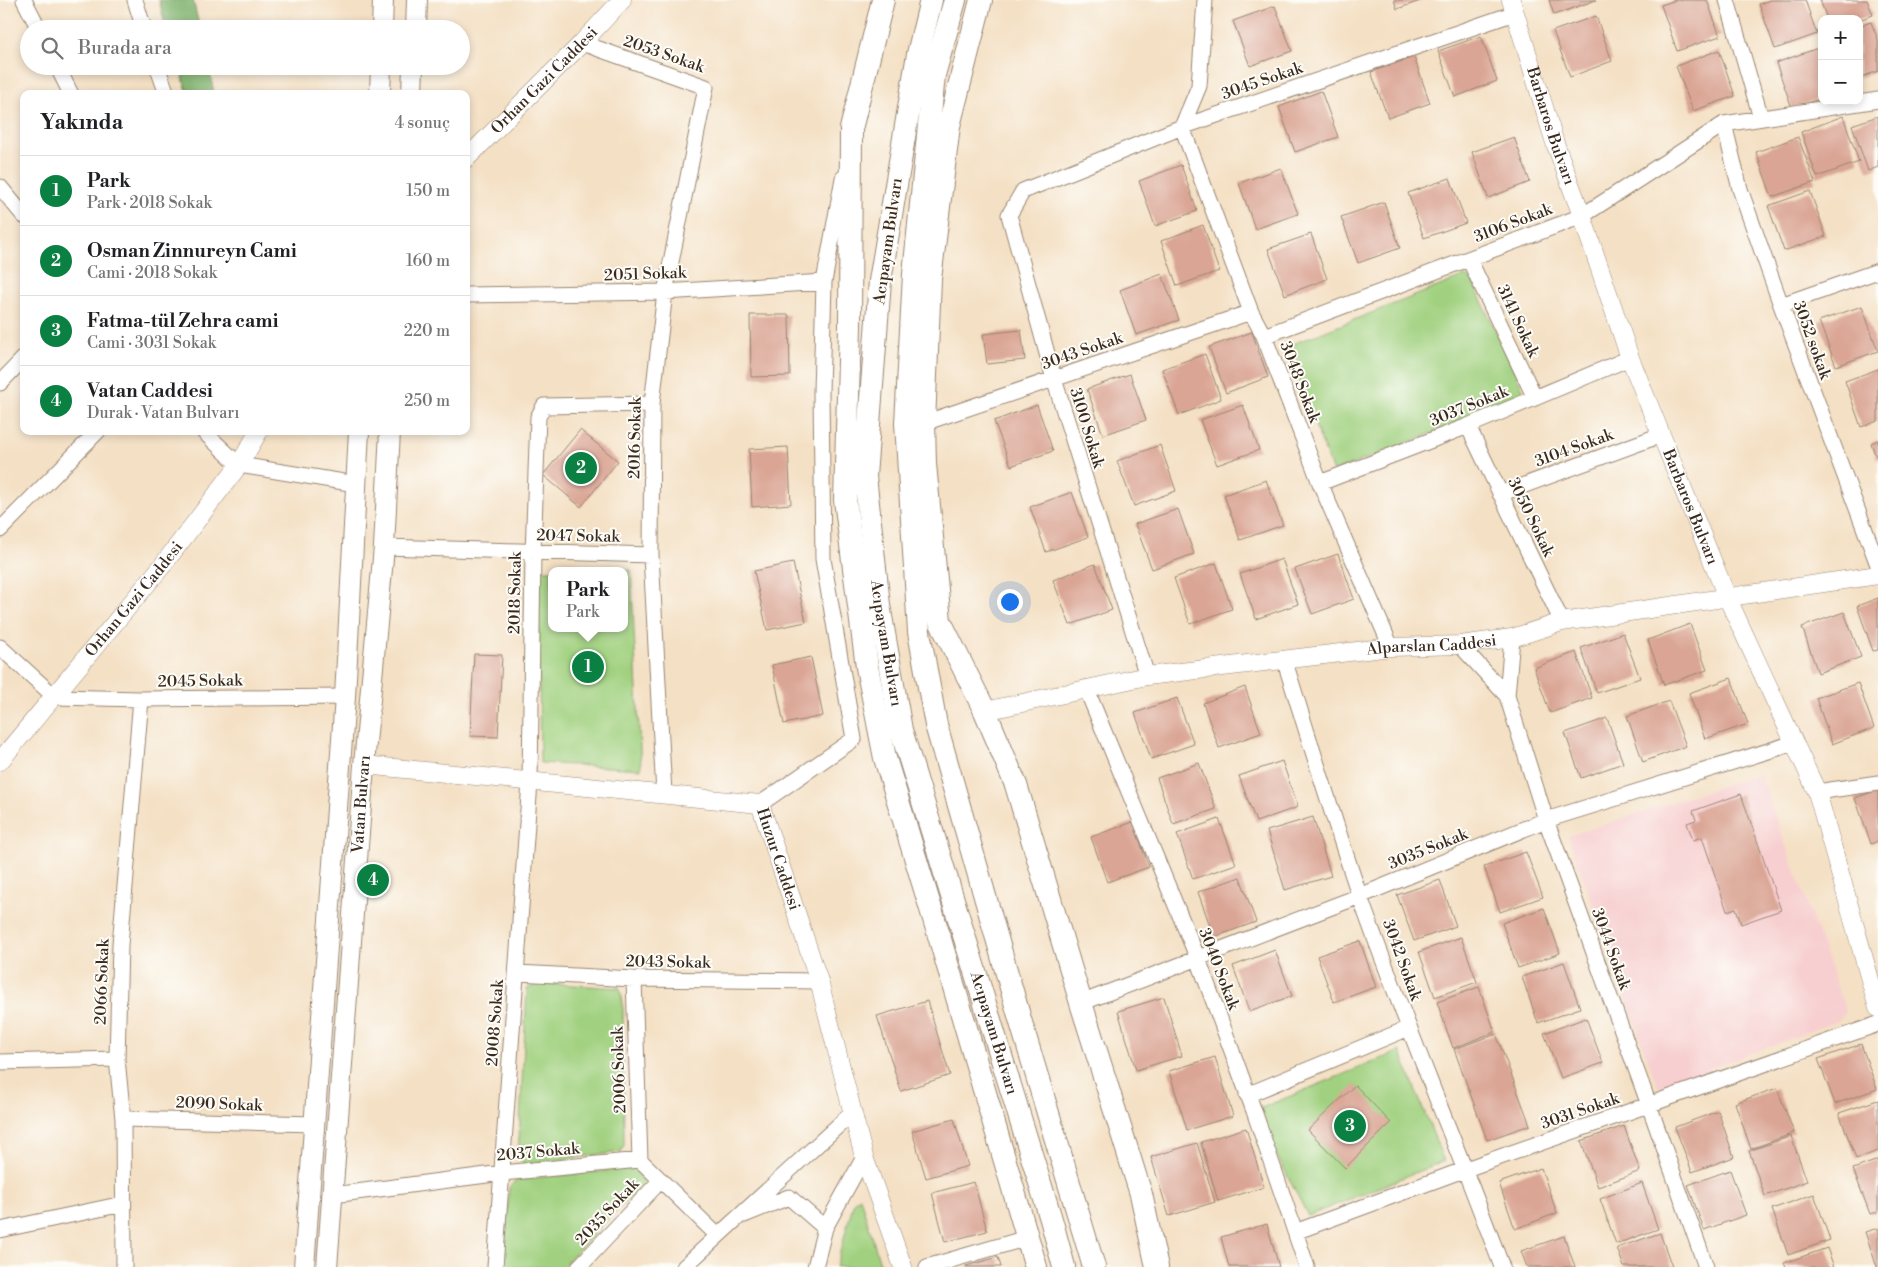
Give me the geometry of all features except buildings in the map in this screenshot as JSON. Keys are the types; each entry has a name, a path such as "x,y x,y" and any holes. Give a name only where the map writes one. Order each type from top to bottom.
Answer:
{"main road":[{"path":"382,20 383,0"},
{"path":"416,20 417,0"},
{"path":"883,0 851,129 850,327 845,500 867,667 885,758 1036,1267"},
{"name":"Acıpayam Bulvarı","path":"931,0 918,54 880,281 865,476 866,486 879,605 901,730 1064,1267"},
{"name":"Acıpayam Bulvarı","path":"955,0 934,75 914,274 906,423 919,632 936,725 1022,1026 1094,1267"},
{"path":"982,0 950,126 930,279 924,423 925,464 940,621 985,711 1016,785 1081,1003 1141,1194 1157,1267"},
{"path":"380,90 381,75"},
{"path":"412,90 413,75"},
{"name":"Vatan Bulvarı","path":"304,1267 345,697 359,435"},
{"name":"Vatan Bulvarı","path":"327,1267 364,765 384,547 390,435"}],"street":[{"path":"24,0 34,20"},
{"path":"135,0 141,20"},
{"name":"Orhan Gazi Caddesi","path":"470,155 582,43 622,0"},
{"path":"1182,127 1199,86 1205,0"},
{"path":"1727,0 1761,118"},
{"name":"3045 Sokak","path":"1023,191 1182,127 1513,7"},
{"name":"Barbaros Bulvarı","path":"1513,7 1555,143 1630,358 1727,597 1817,792 1878,1008"},
{"name":"2053 Sokak","path":"582,43 706,87"},
{"path":"62,75 69,90"},
{"path":"160,75 166,90"},
{"name":"2016 Sokak","path":"664,794 651,555 652,404 665,292 706,87"},
{"name":"3106 Sokak","path":"1264,336 1582,216 1724,124 1878,100"},
{"name":"3052 sokak","path":"1724,124 1740,190 1878,565"},
{"name":"3048 Sokak","path":"1182,127 1251,312 1264,336 1320,483 1391,647"},
{"path":"760,804 854,739 823,559 821,392 824,282 851,129"},
{"path":"0,187 20,211"},
{"name":"3100 Sokak","path":"1023,191 1009,215 1054,379 1146,676"},
{"name":"3141 Sokak","path":"1469,259 1534,398"},
{"path":"1781,305 1878,272"},
{"name":"2051 Sokak","path":"470,295 665,292 824,282"},
{"name":"3043 Sokak","path":"924,423 1251,312"},
{"name":"3037 Sokak","path":"1320,483 1468,426 1630,358"},
{"path":"0,383 20,362"},
{"name":"2018 Sokak","path":"530,782 533,552 538,417 544,406 652,404"},
{"name":"3050 Sokak","path":"1468,426 1562,622"},
{"path":"0,530 94,435"},
{"path":"207,435 239,465 356,484"},
{"name":"Orhan Gazi Caddesi","path":"0,761 162,566 239,465 257,435"},
{"name":"3104 Sokak","path":"1500,494 1661,435"},
{"name":"2047 Sokak","path":"384,547 651,555"},
{"name":"Alparslan Caddesi","path":"985,711 1146,676 1391,647 1460,645 1512,638 1562,622 1878,575"},
{"name":"3044 Sokak","path":"1512,638 1507,696 1546,820 1706,1267"},
{"path":"1460,645 1507,696"},
{"path":"0,647 55,697"},
{"name":"3042 Sokak","path":"1284,659 1360,896 1408,1028 1466,1169 1502,1267"},
{"name":"3040 Sokak","path":"1086,688 1198,959 1254,1111 1307,1267"},
{"name":"2045 Sokak","path":"55,697 141,699 345,697"},
{"name":"2066 Sokak","path":"124,1267 123,1119 117,1059 120,945 141,699"},
{"name":"3035 Sokak","path":"1081,1003 1360,896 1546,820 1794,743"},
{"name":"Huzur Caddesi","path":"364,765 760,804 819,981 864,1157 903,1267"},
{"name":"2008 Sokak","path":"495,1267 530,782"},
{"path":"1817,792 1878,783"},
{"name":"2043 Sokak","path":"517,973 634,979 819,981"},
{"name":"2006 Sokak","path":"634,979 640,1160"},
{"name":"3031 Sokak","path":"1295,1232 1466,1169 1878,1024"},
{"path":"1247,1095 1408,1028"},
{"path":"0,1062 117,1059"},
{"path":"684,1267 853,1112"},
{"name":"2090 Sokak","path":"123,1119 315,1124"},
{"path":"815,1267 825,1228 864,1157"},
{"path":"640,1160 717,1235"},
{"name":"2037 Sokak","path":"333,1195 502,1173 640,1160"},
{"name":"2035 Sokak","path":"579,1267 661,1180"},
{"path":"736,1218 789,1197 825,1228"},
{"path":"0,1230 123,1204"},
{"path":"927,1267 1027,1238"}],"shaded area":[{"path":"1760,774 1846,1011 1840,1020 1658,1088 1568,836"}],"green space":[{"path":"159,0 193,0 198,20 164,20"},
{"path":"182,75 211,75 213,90 187,90"},
{"path":"1465,276 1472,280 1526,396 1333,472 1285,347"},
{"path":"538,570 548,570 548,632 628,632 628,570 631,570 641,769 540,763"},
{"path":"541,983 620,988 623,1003 624,1145 621,1152 524,1164 518,1158 527,989"},
{"path":"1400,1051 1444,1161 1308,1216 1254,1111"},
{"path":"634,1168 644,1183 562,1267 504,1267 509,1188 516,1180"},
{"path":"860,1197 881,1267 836,1267 854,1201"}],"place":[{"name":"Osman Zinnureyn Cami","path":"581,468"},
{"name":"Park","path":"588,667"},
{"name":"Vatan Caddesi","path":"373,880"},
{"name":"Fatma-tül Zehra cami","path":"1350,1126"}]}
